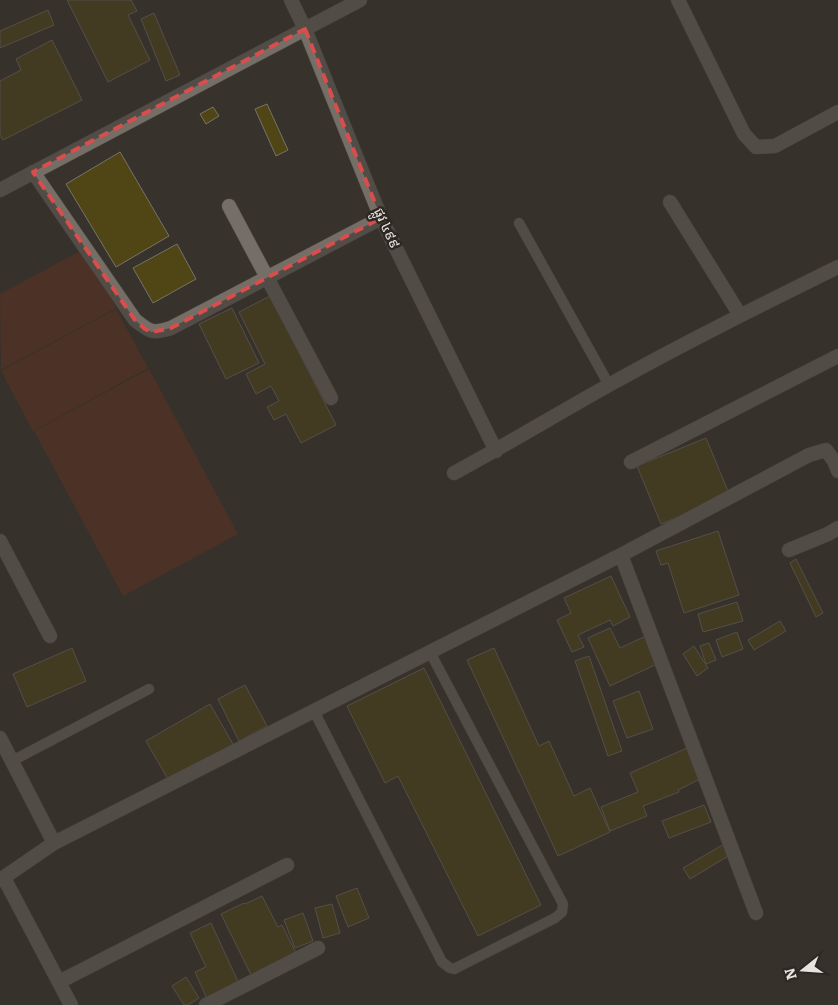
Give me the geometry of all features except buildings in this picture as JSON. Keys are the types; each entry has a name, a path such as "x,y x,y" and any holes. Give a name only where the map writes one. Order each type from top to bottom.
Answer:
{"street":[{"name":"ផ្លូវ ៤៩៩","path":"291,0 305,29 381,218 496,451"},
{"path":"0,190 360,0"},
{"path":"678,0 744,134 756,147 775,146 838,112"},
{"path":"33,172 135,320 152,332 171,328 381,218"},
{"path":"670,202 740,315"},
{"path":"229,206 331,398"},
{"path":"454,473 496,451 609,385 740,315 838,267"},
{"path":"631,462 838,356"},
{"path":"71,1005 2,879 54,843 621,555 809,455 826,450 838,471"},
{"path":"789,550 838,528"},
{"path":"0,541 50,636"},
{"path":"621,555 756,913"},
{"path":"0,738 54,843"},
{"path":"59,982 287,865"},
{"path":"206,1005 318,948"}],"lane":[{"path":"519,223 609,385"},
{"path":"314,711 442,962 454,969 555,918 562,912 563,904 430,652"},
{"path":"12,761 149,689"}],"highlighted area":[{"path":"305,29 381,218 171,328 152,332 145,329 135,320 33,172"}],"shaded area":[{"path":"84,249 116,308 1,370 0,294"},
{"path":"116,309 148,368 33,431 1,371"},
{"path":"149,369 238,534 123,596 34,431"}]}
